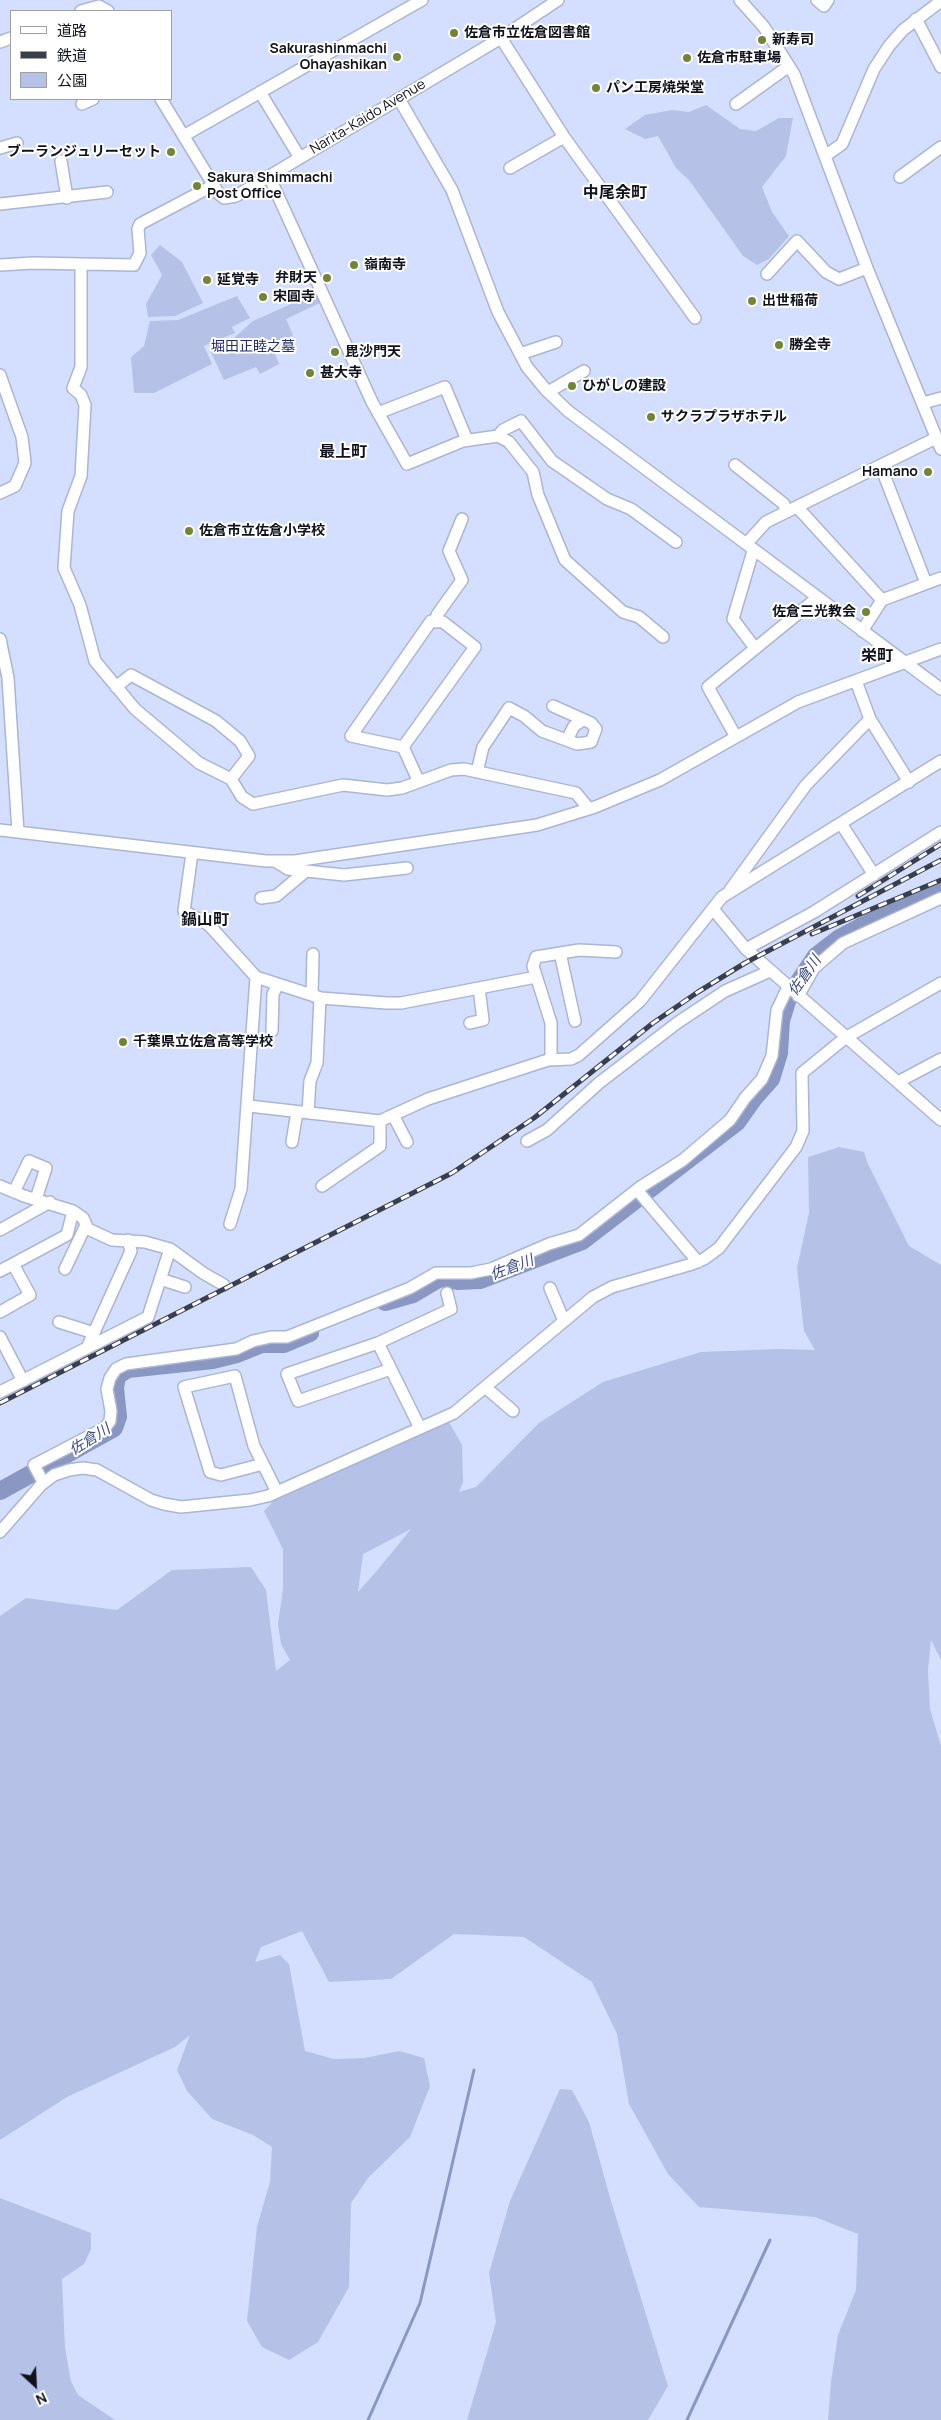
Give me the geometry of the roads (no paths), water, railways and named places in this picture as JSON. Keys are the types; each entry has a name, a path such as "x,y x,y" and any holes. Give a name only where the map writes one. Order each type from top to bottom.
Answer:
{"street":[{"path":"185,135 422,0"},
{"name":"Narita-Kaido Avenue","path":"214,186 224,198 236,196 501,38 558,0"},
{"path":"740,0 764,27 789,66 939,444 881,467 766,522 750,548 733,619 755,648"},
{"path":"816,0 824,6 828,0"},
{"path":"825,156 842,144 874,69 889,46 916,19 941,1"},
{"path":"84,10 98,6 107,6"},
{"path":"916,19 941,67"},
{"path":"501,38 564,137 695,318"},
{"path":"736,104 789,66"},
{"path":"260,92 300,158"},
{"path":"399,99 452,190 498,312 528,367 548,392 568,411 941,689"},
{"path":"0,265 33,263 134,265 140,254 138,229 140,224 214,186 185,135 162,100"},
{"path":"510,168 564,137"},
{"path":"0,148 17,143"},
{"path":"900,176 941,147"},
{"path":"61,161 67,198"},
{"path":"270,176 378,414 407,464 467,440 498,436 509,442 532,472 538,495 565,560 622,612 639,617 663,637"},
{"path":"0,204 67,198 106,192"},
{"path":"767,274 797,241 826,272 839,279 868,268"},
{"path":"81,264 81,367 73,388 81,396 85,405 81,476 68,511 64,568 80,605 95,660 135,709 199,763 231,779 242,797 254,804 343,785 387,790 402,788 451,770 464,769 576,793 589,809"},
{"path":"520,354 556,342"},
{"path":"548,392 584,371"},
{"path":"0,375 22,437 25,462 15,486 0,493"},
{"path":"378,414 445,387 467,440"},
{"path":"923,403 941,398"},
{"path":"498,436 503,430 521,421 552,461 606,499 631,509 676,542"},
{"path":"736,465 784,504 786,512"},
{"path":"881,467 926,583"},
{"path":"798,508 882,600"},
{"path":"436,622 437,615 462,580 449,551 462,519"},
{"path":"862,631 882,600 941,578"},
{"path":"736,737 708,687 817,598"},
{"path":"431,621 443,622 475,647 403,747 351,736 431,621"},
{"path":"0,639 8,678 5,721 18,832"},
{"path":"0,830 275,861 304,860 537,825 589,809 660,780 798,702 941,649"},
{"path":"116,686 131,675 216,721 240,741 249,756 231,779"},
{"path":"856,681 870,720 909,782"},
{"path":"478,772 483,747 509,708 524,716 542,731 584,745 591,742 596,729 591,723 552,706"},
{"path":"567,740 574,726 583,720"},
{"path":"249,1106 380,1121 428,1099 551,1060 571,1059 579,1055 640,1001 726,895 806,785 870,720"},
{"path":"403,747 419,782"},
{"path":"726,895 909,782 939,766"},
{"path":"842,824 874,874"},
{"path":"746,950 814,912 941,832"},
{"path":"192,853 184,911 209,925 256,977 316,997 401,1003 536,977"},
{"path":"275,861 288,869 344,875 407,868"},
{"path":"261,898 276,896 306,871"},
{"path":"798,996 814,968 843,943 941,898"},
{"path":"713,909 746,950 941,1120"},
{"path":"551,1060 550,1013 533,966 536,957 579,950 616,952"},
{"path":"560,953 575,1021"},
{"path":"292,1142 317,1063 313,954"},
{"path":"527,1141 547,1130 599,1083 677,1023 726,991 770,971"},
{"path":"230,1224 241,1189 249,1106 256,977"},
{"path":"0,1532 43,1482 54,1475 69,1470 83,1468 98,1470 151,1500 181,1507 250,1500 278,1492 454,1413 593,1297 612,1287 698,1262 719,1248 796,1147 803,1131 802,1073 845,1038 882,1015 941,983"},
{"path":"272,1031 273,994 278,984"},
{"path":"43,1482 34,1465 105,1428 110,1421 111,1411 107,1389 110,1378 116,1369 126,1364 236,1349 253,1341 271,1337 287,1337 410,1288 436,1273 471,1274 491,1269 549,1244 579,1235 637,1190 683,1160 730,1120 744,1098 762,1079 772,1056 777,1010 788,987"},
{"path":"470,1023 483,1020 479,988"},
{"path":"898,1082 941,1059"},
{"path":"393,1115 406,1142"},
{"path":"322,1186 380,1146 380,1121"},
{"path":"36,1199 46,1168 29,1161 4,1188 36,1199 50,1202 73,1211 83,1218 88,1229 112,1240 159,1244 170,1249 203,1273 224,1285"},
{"path":"637,1190 644,1201 698,1262"},
{"path":"0,1230 50,1202"},
{"path":"0,1271 67,1235 73,1211"},
{"path":"65,1269 86,1225"},
{"path":"87,1348 131,1251 128,1240"},
{"path":"0,1392 148,1317 170,1249"},
{"path":"0,1312 30,1296 13,1264"},
{"path":"160,1279 185,1287"},
{"path":"550,1288 564,1321"},
{"path":"391,1369 298,1401 287,1374 378,1343 451,1308 446,1293"},
{"path":"59,1322 94,1333"},
{"path":"0,1337 4,1352 23,1381"},
{"path":"378,1343 420,1428"},
{"path":"263,1464 221,1475 210,1472 184,1387 236,1376 254,1446 278,1492"},
{"path":"485,1387 513,1411"}],"waterway":[{"name":"佐倉川","path":"385,1302 413,1294 440,1278 457,1281 480,1280 582,1241 737,1122 754,1098 771,1079 779,1053 781,1021 788,998 816,956 838,939 866,924 941,891"},
{"name":"佐倉川","path":"0,1491 114,1428 118,1417 115,1388 117,1376 128,1369 213,1360 237,1354 262,1344 284,1344 310,1333"},
{"path":"368,2420 420,2303 474,2070"},
{"path":"687,2420 770,2240"}],"railway":[{"path":"858,896 941,844"},
{"path":"0,1403 452,1173 534,1118 653,1023 698,992 745,963 941,860"},
{"path":"812,934 941,880"}],"place":[{"name":"佐倉市立佐倉図書館","path":"454,33"},
{"name":"新寿司","path":"762,40"},
{"name":"Sakurashinmachi Ohayashikan","path":"397,57"},
{"name":"佐倉市駐車場","path":"687,58"},
{"name":"パン工房焼栄堂","path":"596,88"},
{"name":"ブーランジュリーセット","path":"171,152"},
{"name":"Sakura Shimmachi Post Office","path":"197,186"},
{"name":"嶺南寺","path":"354,265"},
{"name":"弁財天","path":"327,278"},
{"name":"延覚寺","path":"207,280"},
{"name":"宋圓寺","path":"263,297"},
{"name":"出世稲荷","path":"752,301"},
{"name":"勝全寺","path":"779,345"},
{"name":"毘沙門天","path":"335,352"},
{"name":"甚大寺","path":"310,373"},
{"name":"ひがしの建設","path":"572,386"},
{"name":"サクラプラザホテル","path":"651,417"},
{"name":"Hamano","path":"928,472"},
{"name":"佐倉市立佐倉小学校","path":"189,531"},
{"name":"佐倉三光教会","path":"866,612"},
{"name":"千葉県立佐倉高等学校","path":"123,1042"}],"district":[{"name":"中尾余町","path":"615,194"},
{"name":"最上町","path":"343,453"},
{"name":"栄町","path":"877,657"},
{"name":"鍋山町","path":"205,921"}],"park label":[{"name":"堀田正睦之墓","path":"253,347"}]}
